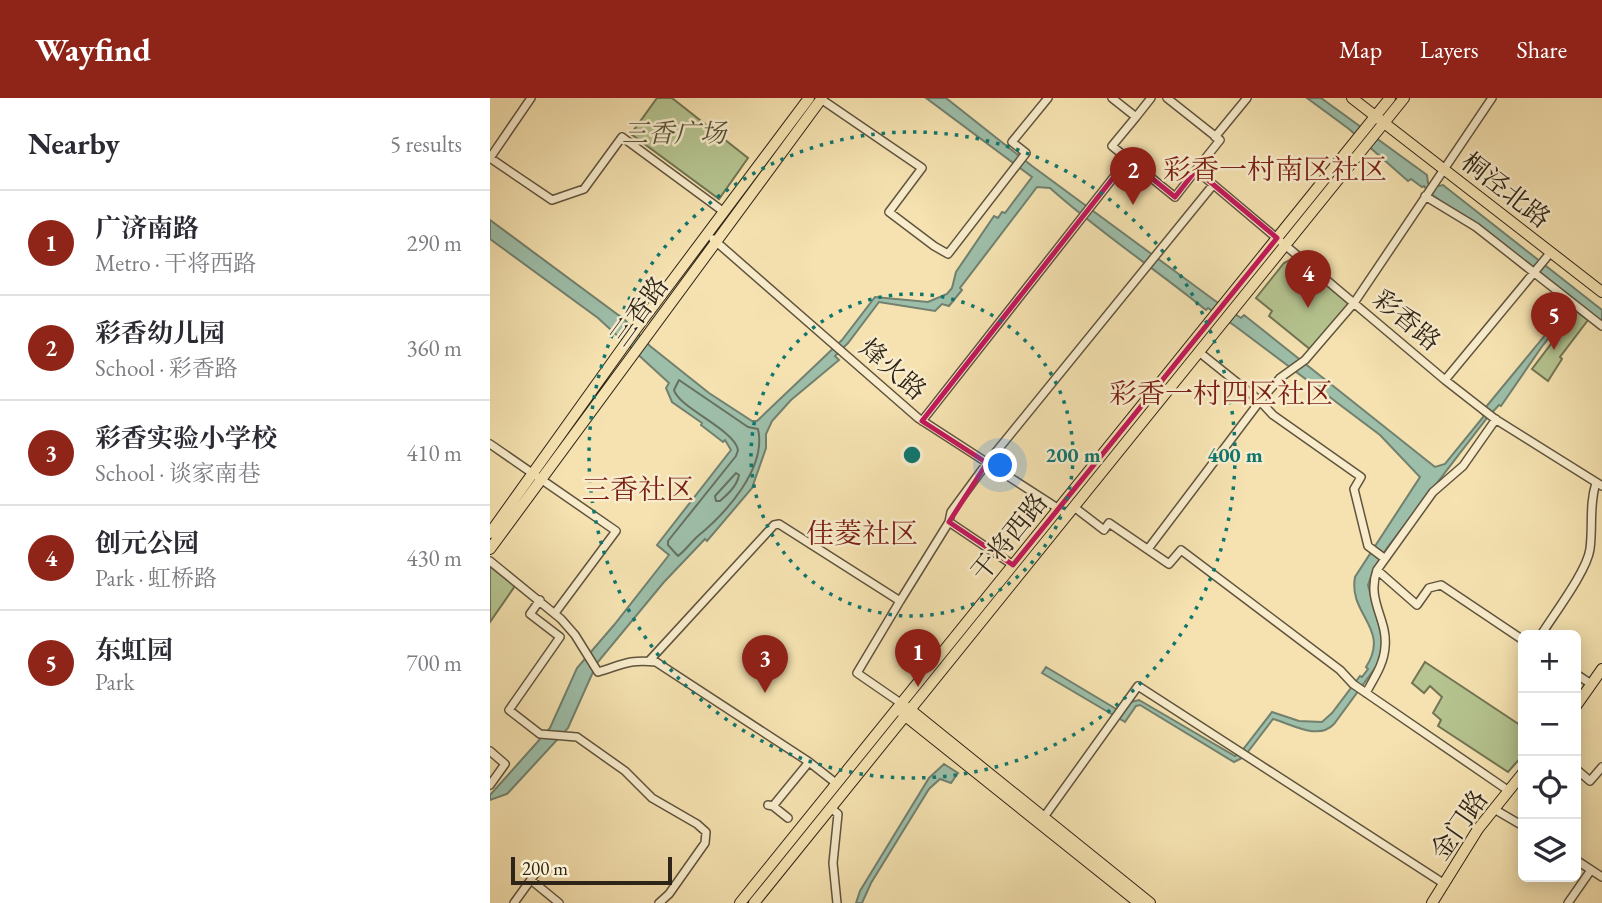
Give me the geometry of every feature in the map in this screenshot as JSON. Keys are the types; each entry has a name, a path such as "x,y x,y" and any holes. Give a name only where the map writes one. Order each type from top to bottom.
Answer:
{"main road":[{"name":"三香路","path":"490,549 624,346 808,98"},
{"path":"1352,98 1382,117"},
{"path":"1362,98 1382,117"},
{"name":"干将西路","path":"1382,117 1390,98"},
{"name":"干将西路","path":"754,903 837,784 904,710 1223,323 1355,140 1370,131 1404,98"},
{"name":"三香路","path":"490,533 633,355 821,99"},
{"name":"桐泾北路","path":"1382,117 1602,284"},
{"name":"干将西路","path":"740,903 831,808 1013,565 1067,510 1214,315 1365,147 1370,131"},
{"name":"桐泾北路","path":"1447,166 1602,292"},
{"path":"1581,699 1602,668"},
{"path":"904,710 1044,817 1150,903"},
{"path":"904,710 1139,903"},
{"name":"金门路","path":"1432,903 1494,809 1518,779"}],"street":[{"path":"531,98 490,158 552,200 584,190 622,137 724,212"},
{"path":"821,99 922,168 889,212 948,254 1026,153 1012,142 1048,98"},
{"path":"1112,98 1136,117"},
{"path":"1152,98 1112,146 1175,197 1220,140 1167,98"},
{"path":"1215,137 1247,98"},
{"path":"1148,549 1260,401 1287,372 1305,360 1354,303 1492,98"},
{"path":"922,421 1128,159"},
{"name":"彩香路","path":"1196,170 1444,380 1495,419 1599,484"},
{"path":"904,710 857,673 949,522 951,512 987,463 1213,185"},
{"path":"1429,191 1602,326"},
{"name":"烽火路","path":"708,234 922,421 1067,510 1104,530 1109,523 1169,564 1181,550 1340,670 1366,693"},
{"path":"1444,380 1551,252"},
{"path":"1199,352 1260,401 1273,415 1361,477 1354,489 1368,546 1383,558"},
{"path":"1495,419 1463,466 1433,492 1383,558 1377,570 1372,585 1373,599 1385,646 1382,663 1366,693 1509,791"},
{"path":"490,444 616,531 555,613"},
{"path":"1544,630 1584,565 1590,550 1592,496 1599,484"},
{"path":"949,522 1013,565"},
{"path":"649,661 774,525 779,524 900,601"},
{"path":"490,561 555,613 575,635 597,671 637,660 656,662 809,762 837,784"},
{"path":"1377,570 1417,605 1429,588 1441,585 1518,636"},
{"path":"540,600 530,614 561,637 509,710 540,734 577,737 625,771 652,798 706,832 705,843 659,903"},
{"path":"1581,677 1591,684"},
{"path":"1044,817 1138,686 1443,883"},
{"path":"490,751 505,764 490,785"},
{"path":"788,818 771,805 809,762"},
{"path":"1581,773 1590,781 1602,767"},
{"path":"831,808 838,814 833,863 837,903"},
{"path":"1494,809 1518,823"},
{"path":"1581,863 1602,877"},
{"path":"514,903 540,867"},
{"path":"1568,903 1591,870"},
{"path":"531,880 559,903"}],"highlighted area":[{"path":"1128,159 1175,197 1196,170 1277,238 1013,565 949,522 987,463 922,421"}],"green space":[{"name":"三香广场","path":"657,98 672,98 748,158 719,199 631,134"},
{"path":"1292,259 1298,261 1350,305 1311,350 1269,316 1272,311 1256,298 1284,263"},
{"path":"1576,311 1588,320 1560,357 1562,359 1548,381 1532,369"},
{"path":"490,566 515,586 490,622"},
{"path":"1425,662 1518,724 1518,761 1508,772 1438,726 1441,720 1433,713 1442,697 1430,686 1424,693 1412,683"}],"water":[{"path":"926,98 946,98 1032,166 1214,300 1241,318 1244,315 1435,467 1445,464 1484,416 1481,413 1574,300 1431,194 1424,186 1411,179 1408,181 1349,129 1307,98 1321,98 1427,175 1428,183 1434,187 1443,185 1602,310 1602,322 1577,303 1543,345 1501,406 1487,418 1387,548 1368,585 1383,641 1378,664 1334,724 1328,729 1313,731 1273,719 1244,757 1234,762 1140,705 1136,706 1125,722 1042,673 1046,667 1123,713 1131,702 1139,700 1235,756 1272,712 1299,721 1322,722 1368,669 1366,667 1372,653 1372,631 1357,602 1355,577 1420,477 1380,435 1235,326 1208,308 1206,310 1050,188 1037,187 949,306 942,304 935,311 879,302 835,356 839,360 791,400 772,421 752,488 707,541 705,539 664,582 597,663 568,728 507,794 490,800 490,795 550,728 577,668 669,555 657,545 731,450 725,440 723,442 672,402 666,388 669,383 598,318 490,239 490,220 625,320 650,346 709,393 752,421 757,421 842,340 875,297 928,302 947,294 952,288 956,272 994,216 998,218 1002,212 1005,213 1032,177"},
{"path":"944,764 958,773 951,783 940,779 929,789 871,883 862,903 856,903 860,891 929,778"}],"place":[{"name":"彩香幼儿园","path":"1133,205"},
{"name":"创元公园","path":"1308,308"},
{"name":"东虹园","path":"1554,350"},
{"name":"广济南路","path":"918,687"},
{"name":"彩香实验小学校","path":"765,693"}],"district":[{"name":"彩香一村南区社区","path":"1275,169"},
{"name":"彩香一村四区社区","path":"1221,393"},
{"name":"三香社区","path":"638,489"},
{"name":"佳菱社区","path":"862,533"}]}
